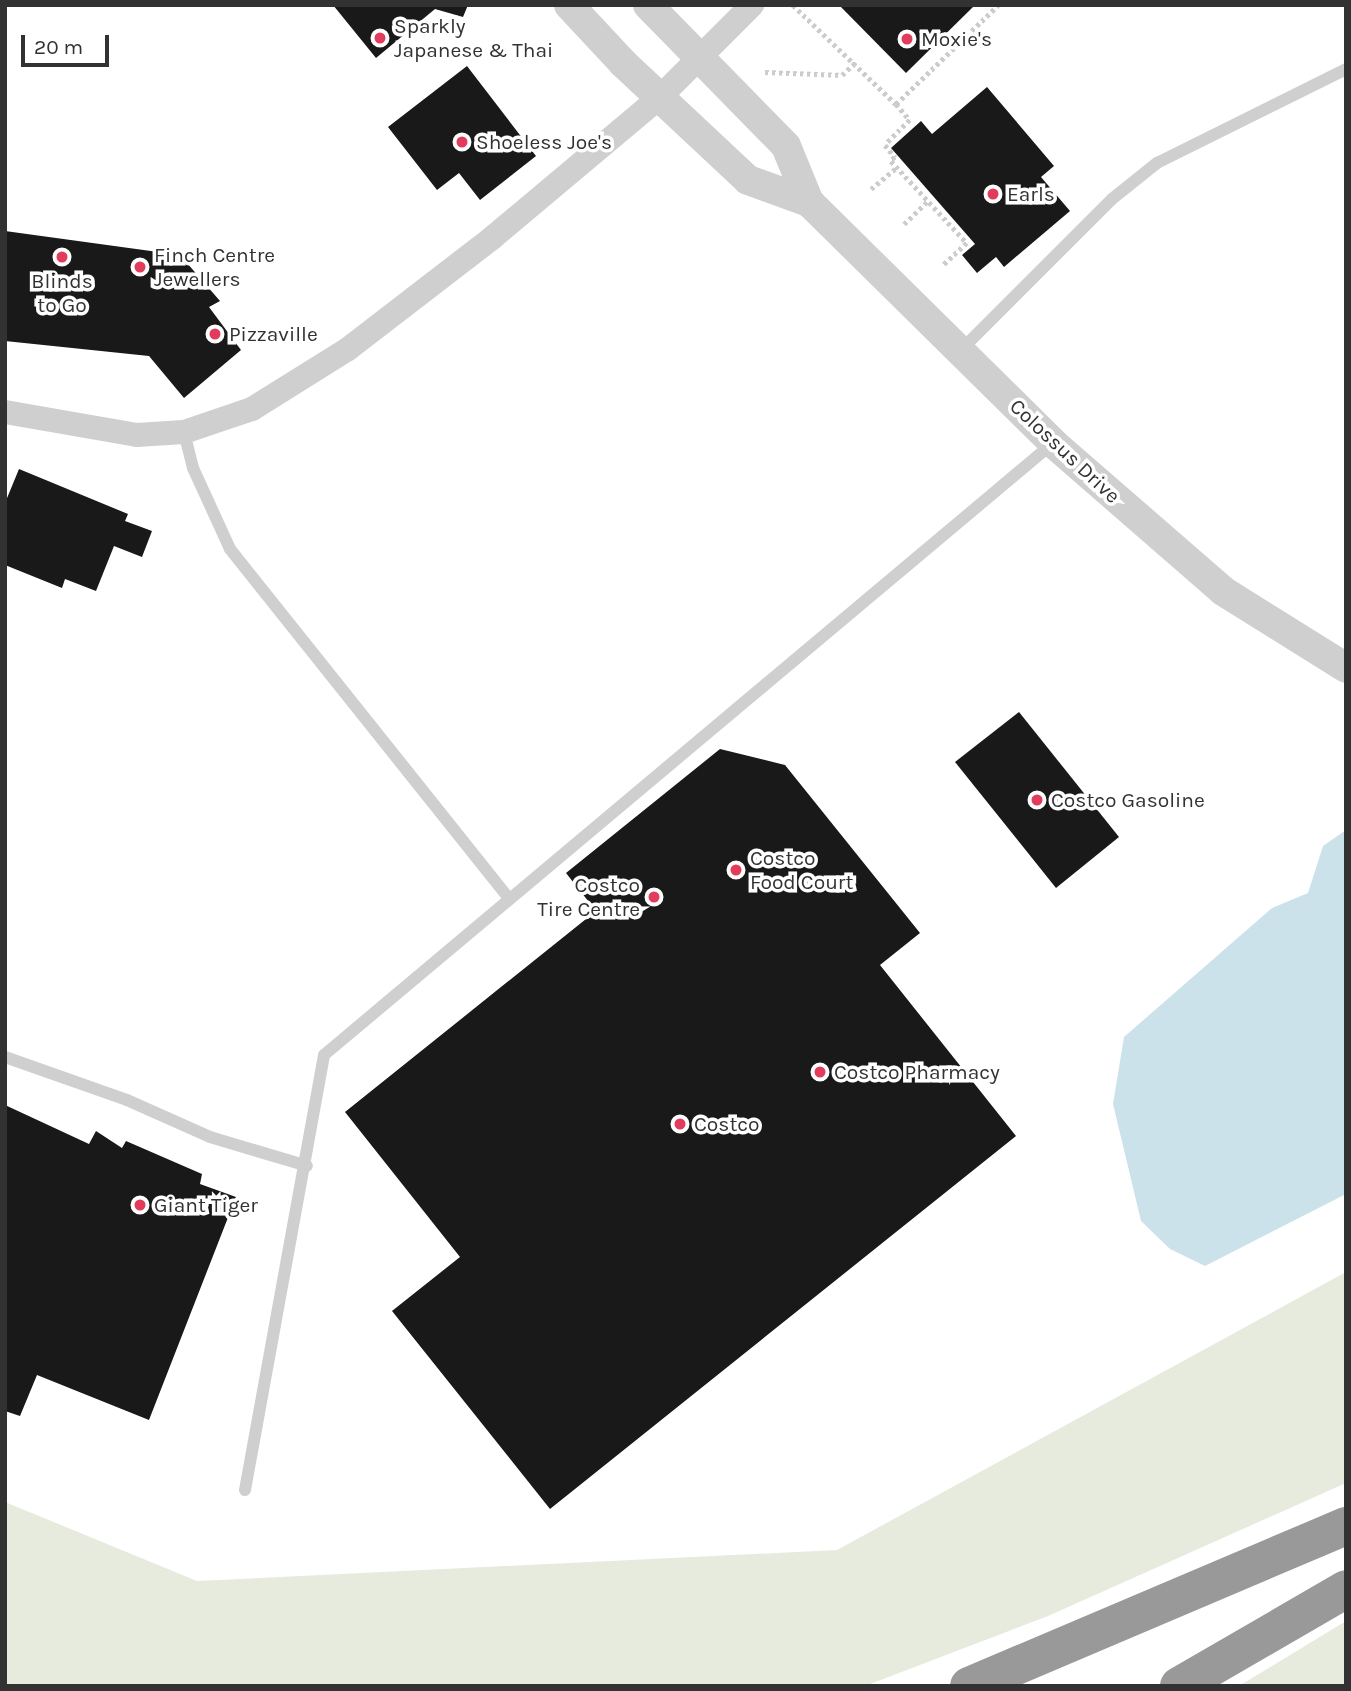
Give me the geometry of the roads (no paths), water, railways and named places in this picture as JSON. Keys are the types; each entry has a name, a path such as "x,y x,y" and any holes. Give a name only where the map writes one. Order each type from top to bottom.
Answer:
{"highway":[{"path":"969,1686 1346,1526"},
{"path":"1179,1686 1346,1589"}],"street":[{"name":"Colossus Drive","path":"569,5 659,98 748,180 809,202"},
{"name":"Colossus Drive","path":"648,5 786,146 809,202 1053,443 1223,591 1346,668"},
{"path":"5,412 137,435 184,432 251,409 348,349 659,98 752,5"}],"lane":[{"path":"960,352 1111,199 1157,163 1346,69"},
{"path":"184,432 193,468 230,549 509,900"},
{"path":"245,1490 307,1166 324,1055 1053,443"},
{"path":"5,1057 127,1100 210,1137 307,1166"}],"water":[{"path":"1346,830 1346,1194 1205,1266 1170,1249 1141,1221 1113,1104 1124,1037 1272,908 1308,893 1323,846"}],"place":[{"name":"Sparkly Japanese & Thai","path":"380,38"},
{"name":"Moxie's","path":"907,39"},
{"name":"Shoeless Joe's","path":"462,142"},
{"name":"Earls","path":"993,194"},
{"name":"Blinds to Go","path":"62,257"},
{"name":"Finch Centre Jewellers","path":"140,267"},
{"name":"Pizzaville","path":"215,334"},
{"name":"Costco Gasoline","path":"1037,800"},
{"name":"Costco Food Court","path":"736,870"},
{"name":"Costco Tire Centre","path":"654,897"},
{"name":"Costco Pharmacy","path":"820,1072"},
{"name":"Costco","path":"680,1124"},
{"name":"Giant Tiger","path":"140,1205"}]}
